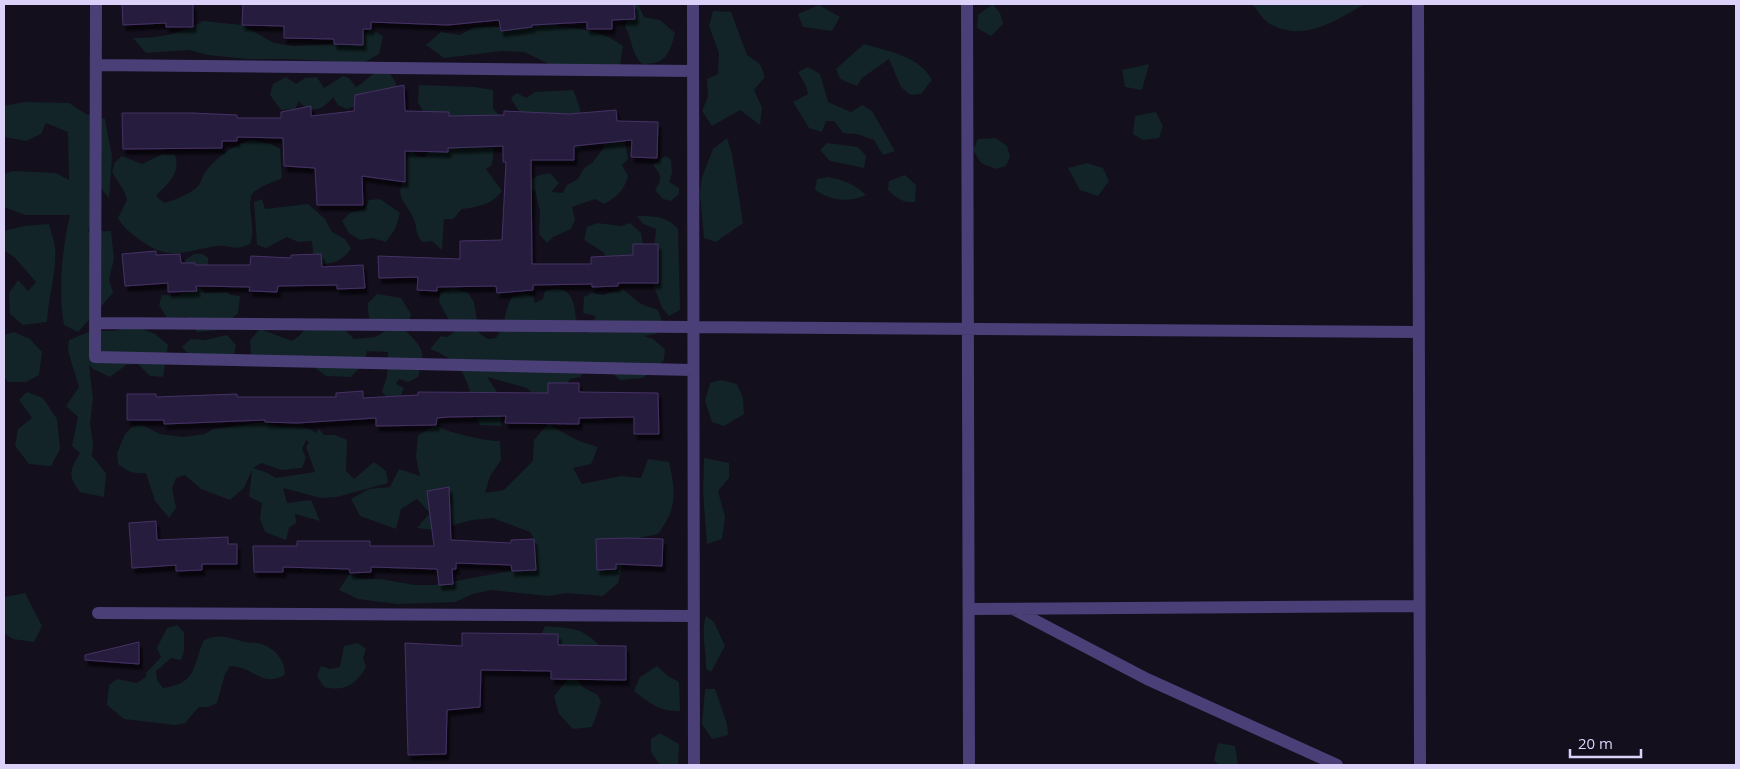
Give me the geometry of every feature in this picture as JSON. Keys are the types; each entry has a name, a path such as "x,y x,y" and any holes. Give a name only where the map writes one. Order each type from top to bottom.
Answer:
{"street":[{"path":"96,4 95,356 693,370"},
{"path":"693,4 694,765"},
{"path":"967,4 969,765"},
{"path":"1418,4 1420,765"},
{"path":"96,65 693,70"},
{"path":"95,323 1419,332"},
{"path":"969,609 1419,606"},
{"path":"1014,609 1147,679 1337,765"},
{"path":"98,613 694,616"}],"shaded area":[{"path":"635,4 638,4 644,17 660,20 675,33 671,47 665,57 650,64 642,64 638,60 625,26"},
{"path":"993,4 1000,13 1003,24 991,36 977,28 978,15"},
{"path":"1252,4 1365,4 1343,17 1319,27 1295,31 1270,24"},
{"path":"819,5 840,17 832,31 803,27 798,14"},
{"path":"713,11 731,12 747,55 760,64 765,77 754,90 762,108 760,125 740,110 712,126 702,111 708,97 707,79 718,74 719,53 709,26"},
{"path":"203,21 242,25 274,43 294,46 355,43 371,29 383,36 379,54 363,63 247,59 208,55 189,50 146,53 133,38 169,34 187,29"},
{"path":"544,24 594,32 613,40 623,46 620,65 560,69 524,52 502,51 444,58 426,45 441,32 460,35 474,27 532,27"},
{"path":"864,44 893,52 911,60 919,65 932,80 921,94 910,95 901,87 889,59 862,78 857,86 840,79 836,69"},
{"path":"1149,64 1142,90 1125,87 1122,70"},
{"path":"808,67 820,74 828,102 851,112 862,105 872,111 895,151 883,155 874,140 857,134 843,133 834,121 826,121 822,132 809,128 793,102 808,94 798,72"},
{"path":"378,72 390,74 396,83 397,91 347,109 338,105 333,97 321,108 307,108 299,101 295,109 281,110 270,95 273,84 286,77 296,84 305,78 317,77 324,88 343,76 349,78 356,87"},
{"path":"419,85 474,87 493,90 493,108 498,114 492,165 486,169 502,191 490,202 462,209 453,219 444,219 442,250 432,241 422,242 411,214 402,200 400,190 406,177 404,166 412,146 416,156 425,157 429,148 425,115 418,102"},
{"path":"573,90 579,104 582,119 580,149 561,144 541,131 522,114 511,98 517,93 526,98 535,92"},
{"path":"24,102 69,103 86,114 105,119 112,156 109,198 93,179 92,216 88,232 111,231 114,259 109,279 113,293 78,332 64,325 61,298 65,242 70,215 25,215 4,207 4,174 13,171 56,173 69,180 68,132 46,123 41,134 26,141 4,137 4,106"},
{"path":"1156,112 1163,126 1159,138 1143,140 1133,134 1135,116"},
{"path":"624,135 628,159 622,165 628,176 622,190 604,204 595,199 572,207 575,220 571,229 553,237 547,243 539,234 540,211 535,190 519,191 532,179 550,173 559,183 551,192 563,193 567,185 578,179 584,168 592,163 603,149 606,138"},
{"path":"727,138 732,154 743,223 716,242 704,238 700,194 702,177 713,149"},
{"path":"996,138 1007,146 1010,157 1006,166 996,169 981,163 973,150 978,139"},
{"path":"252,140 271,144 280,149 282,178 259,189 251,197 252,237 250,244 236,248 216,246 183,252 166,252 147,245 128,231 118,218 127,200 124,191 112,172 115,162 122,156 142,164 163,154 175,155 175,173 156,196 164,203 192,191 199,185 208,168 219,157 232,148"},
{"path":"827,143 858,147 866,156 864,168 830,161 820,150"},
{"path":"665,156 671,159 672,173 669,182 679,188 679,194 671,201 663,199 655,190 660,178 653,165"},
{"path":"1087,163 1103,168 1109,181 1098,196 1080,190 1068,168"},
{"path":"905,175 916,185 915,202 907,202 900,199 888,190 889,181"},
{"path":"828,177 849,183 866,195 846,200 827,197 815,190 817,179"},
{"path":"262,199 265,209 308,204 325,219 332,232 345,239 351,249 335,262 314,264 312,241 298,242 287,237 266,248 257,245 254,202"},
{"path":"380,199 400,213 395,229 386,242 372,238 360,240 349,233 342,221 350,213 365,209 369,200"},
{"path":"637,216 665,219 678,229 680,310 669,316 662,308 651,278 656,229 643,224"},
{"path":"597,223 621,226 630,223 641,233 645,255 611,264 603,252 584,240 587,227"},
{"path":"49,224 55,244 55,257 47,322 23,325 10,314 9,293 18,280 28,291 36,282 15,258 4,250 4,231 24,226"},
{"path":"194,254 203,254 208,258 208,265 202,271 200,287 205,293 227,292 231,295 240,296 238,313 219,330 197,332 187,317 167,318 159,305 162,295 179,296 186,285 185,260"},
{"path":"453,288 468,293 474,302 479,333 488,339 496,338 499,333 512,297 524,294 533,296 535,303 543,299 545,291 563,290 569,294 572,300 576,315 577,332 587,333 596,316 583,313 584,297 592,293 603,295 622,289 641,304 658,310 662,321 656,334 644,336 653,339 665,349 664,360 643,378 620,380 604,365 590,364 580,377 570,379 565,388 538,399 527,388 487,377 500,396 501,426 480,425 466,379 461,371 444,355 430,349 441,336 447,337 455,331 439,302 440,293"},
{"path":"377,294 401,298 411,314 407,332 422,352 422,362 418,377 408,382 399,379 396,384 404,388 399,400 390,401 382,392 387,376 388,352 367,351 364,363 351,377 326,376 310,364 251,355 250,340 260,329 292,341 300,335 314,318 335,320 354,339 375,337 384,332 372,324 368,313 368,303"},
{"path":"135,326 155,334 168,345 163,377 150,376 138,364 126,365 110,377 89,365 93,399 90,424 93,443 92,456 106,473 104,497 80,492 73,481 71,472 80,453 72,446 78,417 66,406 79,387 68,351 69,340 91,331 113,331"},
{"path":"14,332 30,339 42,352 39,375 26,382 8,382 4,377 4,335"},
{"path":"227,335 236,345 234,354 188,354 182,347 191,339 205,340"},
{"path":"721,380 737,384 743,398 744,414 724,426 712,422 705,401 710,383"},
{"path":"27,392 43,398 57,419 60,449 51,466 29,464 15,446 18,429 32,418 19,400"},
{"path":"265,422 277,426 305,428 316,433 319,429 324,435 335,435 347,440 346,471 354,479 374,462 386,471 388,483 337,497 321,498 283,488 287,503 311,500 320,521 295,514 296,523 289,528 286,540 265,532 260,519 262,503 249,497 252,470 244,488 230,500 201,489 185,475 176,478 172,488 176,508 169,518 155,501 146,473 131,472 118,464 117,453 125,434 132,427 142,425 160,434 183,437 205,434 213,429","holes":["306,440 309,442 306,447 315,472 275,478 268,473 253,468 261,463 281,470 302,468 306,458 302,449"]},
{"path":"548,424 579,441 598,447 591,464 573,468 582,484 621,476 641,478 648,459 669,462 674,491 669,516 658,534 639,538 623,562 618,583 603,596 567,593 548,596 491,590 473,594 455,602 397,604 358,599 339,590 350,573 359,579 381,579 414,585 434,585 516,570 533,559 534,539 530,532 493,518 472,520 436,530 417,528 430,513 417,499 401,509 396,529 360,516 351,499 369,489 390,487 399,469 420,476 416,457 418,435 436,425 467,436 500,441 501,460 490,476 485,493 504,490 533,461 534,440"},
{"path":"704,458 729,463 729,478 718,491 725,517 722,539 707,544 703,492"},
{"path":"25,593 42,626 34,642 13,639 4,633 4,597"},
{"path":"706,616 714,622 725,646 711,672 706,669 704,622"},
{"path":"177,625 184,632 184,651 181,660 171,658 156,671 157,680 163,688 174,686 188,677 192,672 204,640 215,637 260,643 269,647 279,657 284,666 285,675 270,679 239,667 230,666 225,674 217,703 208,707 199,707 185,723 175,725 124,719 107,705 109,685 117,679 137,683 146,677 146,673 161,657 157,648 167,628"},
{"path":"545,626 579,631 591,638 605,652 537,645"},
{"path":"358,643 366,649 363,658 366,667 362,673 349,686 338,689 324,687 317,676 321,666 330,669 340,667 344,646"},
{"path":"657,666 668,676 679,682 680,711 661,708 650,703 634,691 640,677"},
{"path":"572,674 584,688 598,695 601,702 592,727 573,729 559,714 554,696"},
{"path":"705,689 715,689 727,724 728,735 712,739 702,724"},
{"path":"660,733 679,744 678,765 660,765 651,752 651,739"},
{"path":"1218,743 1235,746 1238,765 1219,765 1214,760"}],"building":[{"path":"122,4 193,4 193,27 166,27 166,23 123,25"},
{"path":"243,4 634,4 635,19 612,20 612,29 587,29 587,22 532,25 532,27 501,31 499,20 448,25 371,22 371,29 363,29 363,45 334,44 334,39 284,38 284,26 242,25"},
{"path":"404,85 405,111 449,112 449,116 504,115 504,111 569,114 616,110 617,121 658,122 657,158 631,157 632,140 574,146 574,160 531,160 532,264 591,264 591,257 633,255 633,244 658,244 658,283 618,283 618,286 592,287 592,284 533,285 533,290 497,293 496,286 437,287 437,291 417,290 418,277 379,278 378,256 460,259 460,241 502,240 506,162 503,162 503,146 448,148 448,152 405,151 405,182 362,176 363,205 317,205 315,168 284,166 283,138 237,137 237,141 222,141 222,148 123,149 122,113 192,113 237,115 237,118 281,118 281,112 311,106 311,116 354,111 355,95"},
{"path":"156,251 156,255 180,254 181,263 195,263 195,265 250,265 251,256 291,258 291,255 321,254 322,267 363,265 365,288 337,289 337,285 278,286 277,292 249,291 250,287 196,286 197,291 168,292 168,283 125,286 122,254"},
{"path":"548,383 579,383 579,392 658,393 659,434 634,434 634,417 579,418 579,424 505,423 506,416 448,417 437,418 436,425 376,426 376,418 297,423 265,422 265,420 164,424 164,420 127,420 127,394 156,394 156,397 237,394 237,397 336,397 336,393 363,391 363,398 418,395 418,392 548,393"},
{"path":"449,487 451,540 511,543 511,540 534,539 536,570 512,571 511,565 456,563 456,569 452,569 453,584 439,585 437,569 371,567 371,572 350,573 349,569 283,567 283,572 254,572 253,546 297,546 297,541 370,541 370,546 434,546 427,491"},
{"path":"156,521 157,540 228,537 228,544 237,544 237,564 202,564 202,570 176,571 176,565 132,568 129,523"},
{"path":"596,539 663,539 662,566 616,564 616,569 597,570"},
{"path":"462,633 558,634 558,645 626,646 626,680 551,679 551,671 481,670 480,707 447,710 446,754 408,755 405,643 462,646"},
{"path":"139,642 139,664 85,660 85,655"}]}
